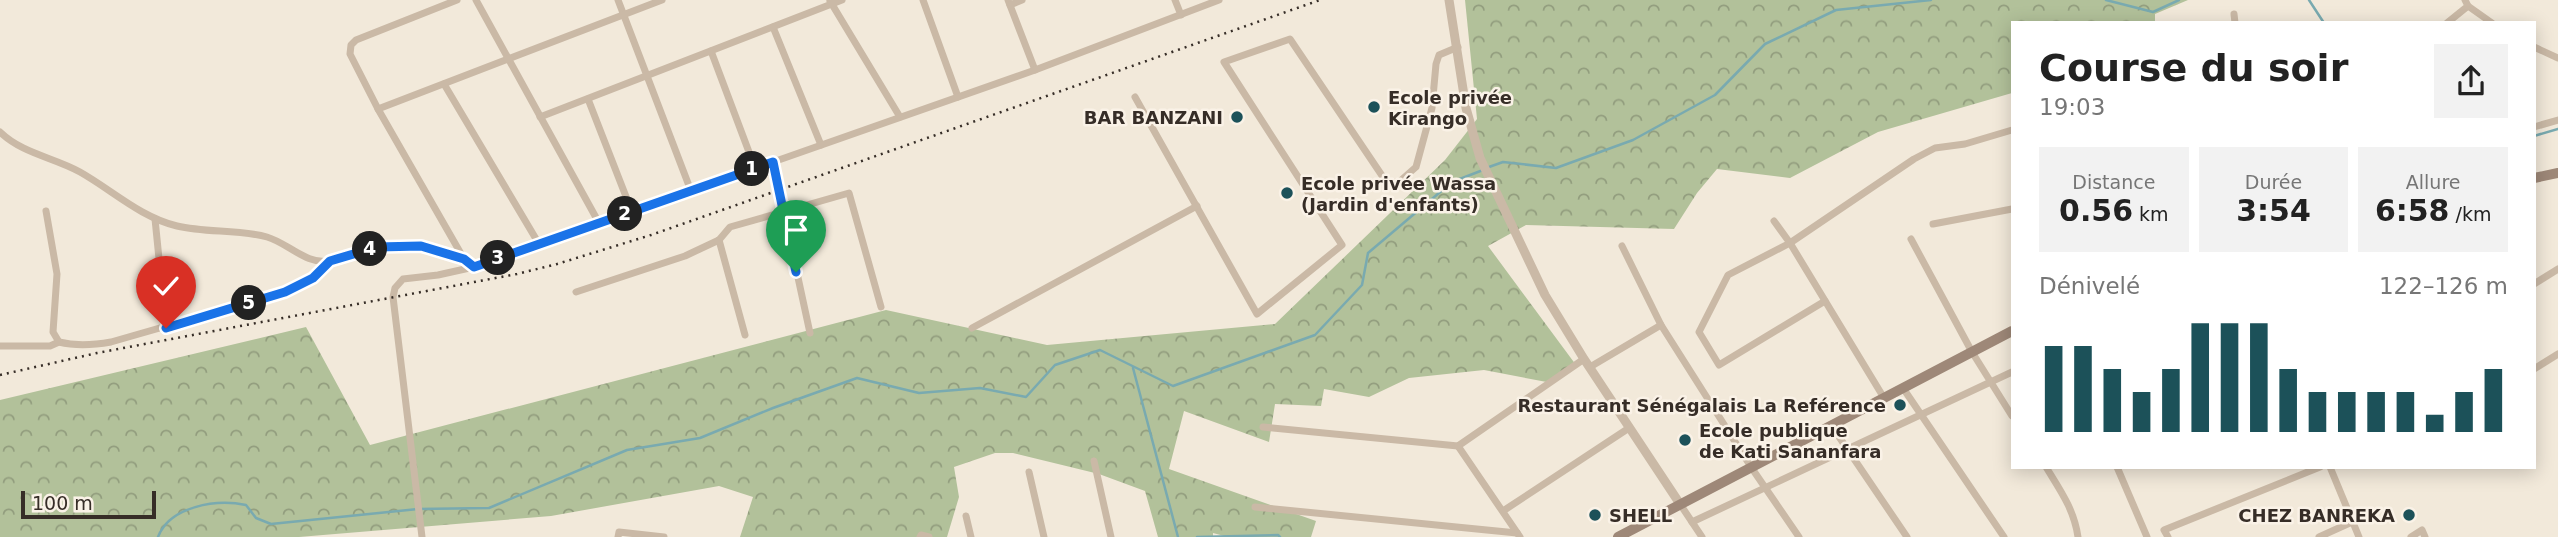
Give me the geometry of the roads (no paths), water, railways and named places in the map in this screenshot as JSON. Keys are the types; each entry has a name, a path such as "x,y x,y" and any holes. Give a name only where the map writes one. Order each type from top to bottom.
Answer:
{"main road":[{"path":"2536,178 2558,173"},
{"path":"1618,537 2011,332"}],"street":[{"path":"457,0 356,40 351,45 351,54 464,259 474,267"},
{"path":"476,0 599,223"},
{"path":"618,0 691,191"},
{"path":"379,109 662,0"},
{"path":"540,117 831,2 842,0"},
{"path":"923,0 958,97"},
{"path":"1022,0 1009,2 1035,70"},
{"path":"1175,0 1181,15"},
{"path":"422,537 393,297 395,288 403,279 474,267 1035,70 1219,0"},
{"path":"1449,0 1466,108 1480,158 1545,295 1702,537"},
{"path":"831,2 900,117"},
{"path":"2449,21 2467,3 2490,21"},
{"path":"2234,14 2235,21"},
{"path":"773,27 821,145"},
{"path":"1135,97 1257,314 1342,245 1224,62 1290,38 1387,183 1399,182 1416,167 1432,108 1439,55 1458,47"},
{"path":"2536,48 2558,58"},
{"path":"711,51 755,168"},
{"path":"443,84 539,244"},
{"path":"588,99 632,212"},
{"path":"2536,126 2558,120"},
{"path":"1825,301 1719,365 1699,332 1728,275 1790,243 1914,159 1935,148 1965,144 2011,130"},
{"path":"0,132 33,154 79,172 155,219 176,226 266,237 296,253 330,261 377,247 402,245 421,246 464,259"},
{"path":"773,162 810,333"},
{"path":"576,292 685,257 719,240 730,227 849,193 881,307"},
{"path":"972,328 1197,206"},
{"path":"1933,224 2011,209"},
{"path":"46,211 57,274 53,332 59,342"},
{"path":"155,219 166,328"},
{"path":"1774,221 1884,398"},
{"path":"1911,239 1972,352 2011,414"},
{"path":"719,240 745,335"},
{"path":"1622,246 1661,325 1799,537"},
{"path":"0,346 50,346 59,342 96,345 166,328 285,292 313,278 330,261"},
{"path":"2536,283 2558,270"},
{"path":"1263,427 1458,446 1587,363 1661,325"},
{"path":"2536,368 2558,354"},
{"path":"1692,522 2011,372"},
{"path":"1903,388 2004,537"},
{"path":"1832,425 1908,537"},
{"path":"1503,511 1629,428"},
{"path":"1458,446 1519,535"},
{"path":"1094,461 1111,537"},
{"path":"2047,469 2070,505 2076,519 2078,537"},
{"path":"2119,469 2147,537"},
{"path":"2168,537 2165,530 2315,469"},
{"path":"2331,469 2359,537"},
{"path":"1029,472 1044,537"},
{"path":"1255,506 1519,535"},
{"path":"966,516 971,537"},
{"path":"2319,537 2353,522"},
{"path":"2411,537 2422,530 2425,537"},
{"path":"618,537 619,531 664,537"},
{"path":"920,537 929,537"}],"waterway":[{"path":"1489,167 1503,162 1556,168 1633,140 1715,95 1765,44 1836,10 1931,0"},
{"path":"2106,0 2153,12 2179,0"},
{"path":"2309,0 2323,21"},
{"path":"2536,135 2558,129"},
{"path":"158,537 164,526 173,518 208,504 246,505 256,518 271,524 418,509 489,508 627,450 700,438 857,378 919,393 980,388 1026,397 1055,365 1100,350 1173,386 1315,335 1362,285 1368,253 1452,182 1483,170"},
{"path":"1133,368 1178,537"},
{"path":"1197,537 1280,537"}],"railway":[{"path":"0,375 97,353 517,274 557,264 651,235 1320,0"}],"place":[{"name":"Ecole privée Kirango","path":"1374,107"},
{"name":"BAR BANZANI","path":"1237,117"},
{"name":"Ecole privée Wassa (Jardin d'enfants)","path":"1287,193"},
{"name":"Restaurant Sénégalais La Reférence","path":"1900,405"},
{"name":"Ecole publique de Kati Sananfara","path":"1685,440"},
{"name":"SHELL","path":"1595,515"},
{"name":"CHEZ BANREKA","path":"2409,515"}]}
